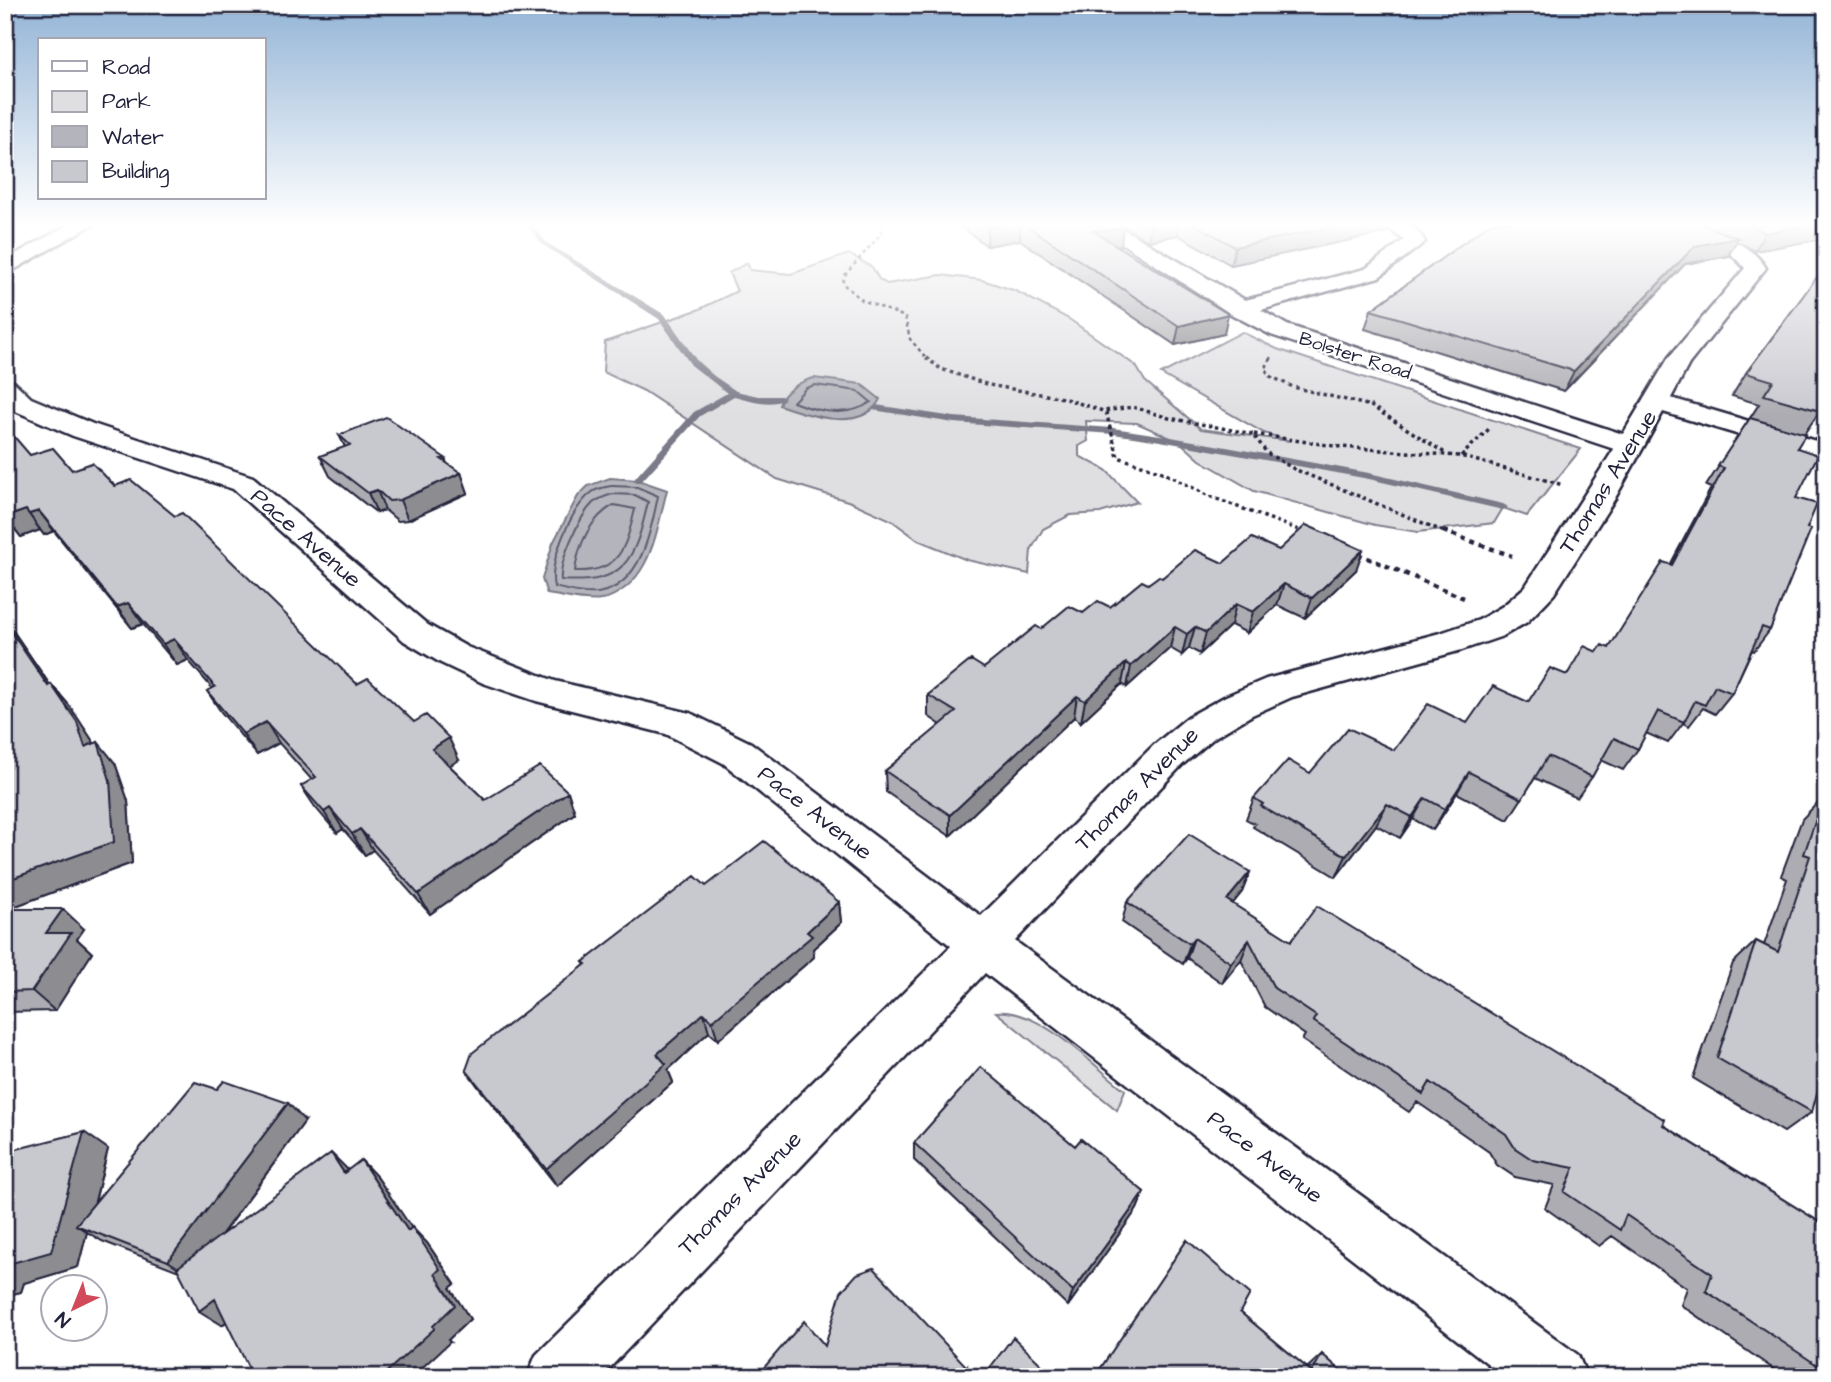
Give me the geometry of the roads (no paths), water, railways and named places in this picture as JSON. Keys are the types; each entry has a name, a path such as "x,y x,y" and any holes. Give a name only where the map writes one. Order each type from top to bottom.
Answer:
{"street":[{"name":"Bolster Road","path":"1204,287 1238,309 1314,344 1629,445"},
{"path":"1238,309 1318,287"},
{"name":"Thomas Avenue","path":"558,1377 1168,755 1209,720 1277,689 1473,635 1515,614 1537,594 1599,500 1629,445 1658,402 1678,362 1740,287"},
{"name":"Pace Avenue","path":"11,400 115,443 243,483 405,624 454,655 496,674 549,692 677,723 737,752 984,945 1556,1377"},
{"path":"1658,402 1826,453"}],"water":[{"path":"814,378 861,384 880,399 872,410 848,419 819,417 779,405 784,395 793,387"},
{"path":"610,478 638,480 667,490 654,540 641,570 631,583 618,593 601,600 547,594 542,579 553,543 578,496 588,486"}],"waterway":[{"path":"615,287 662,317 694,363 733,393"},
{"path":"638,480 697,414 733,393"},
{"path":"733,393 758,399 781,399"},
{"path":"876,408 954,420 1113,431 1160,438 1369,476 1503,507"}]}
